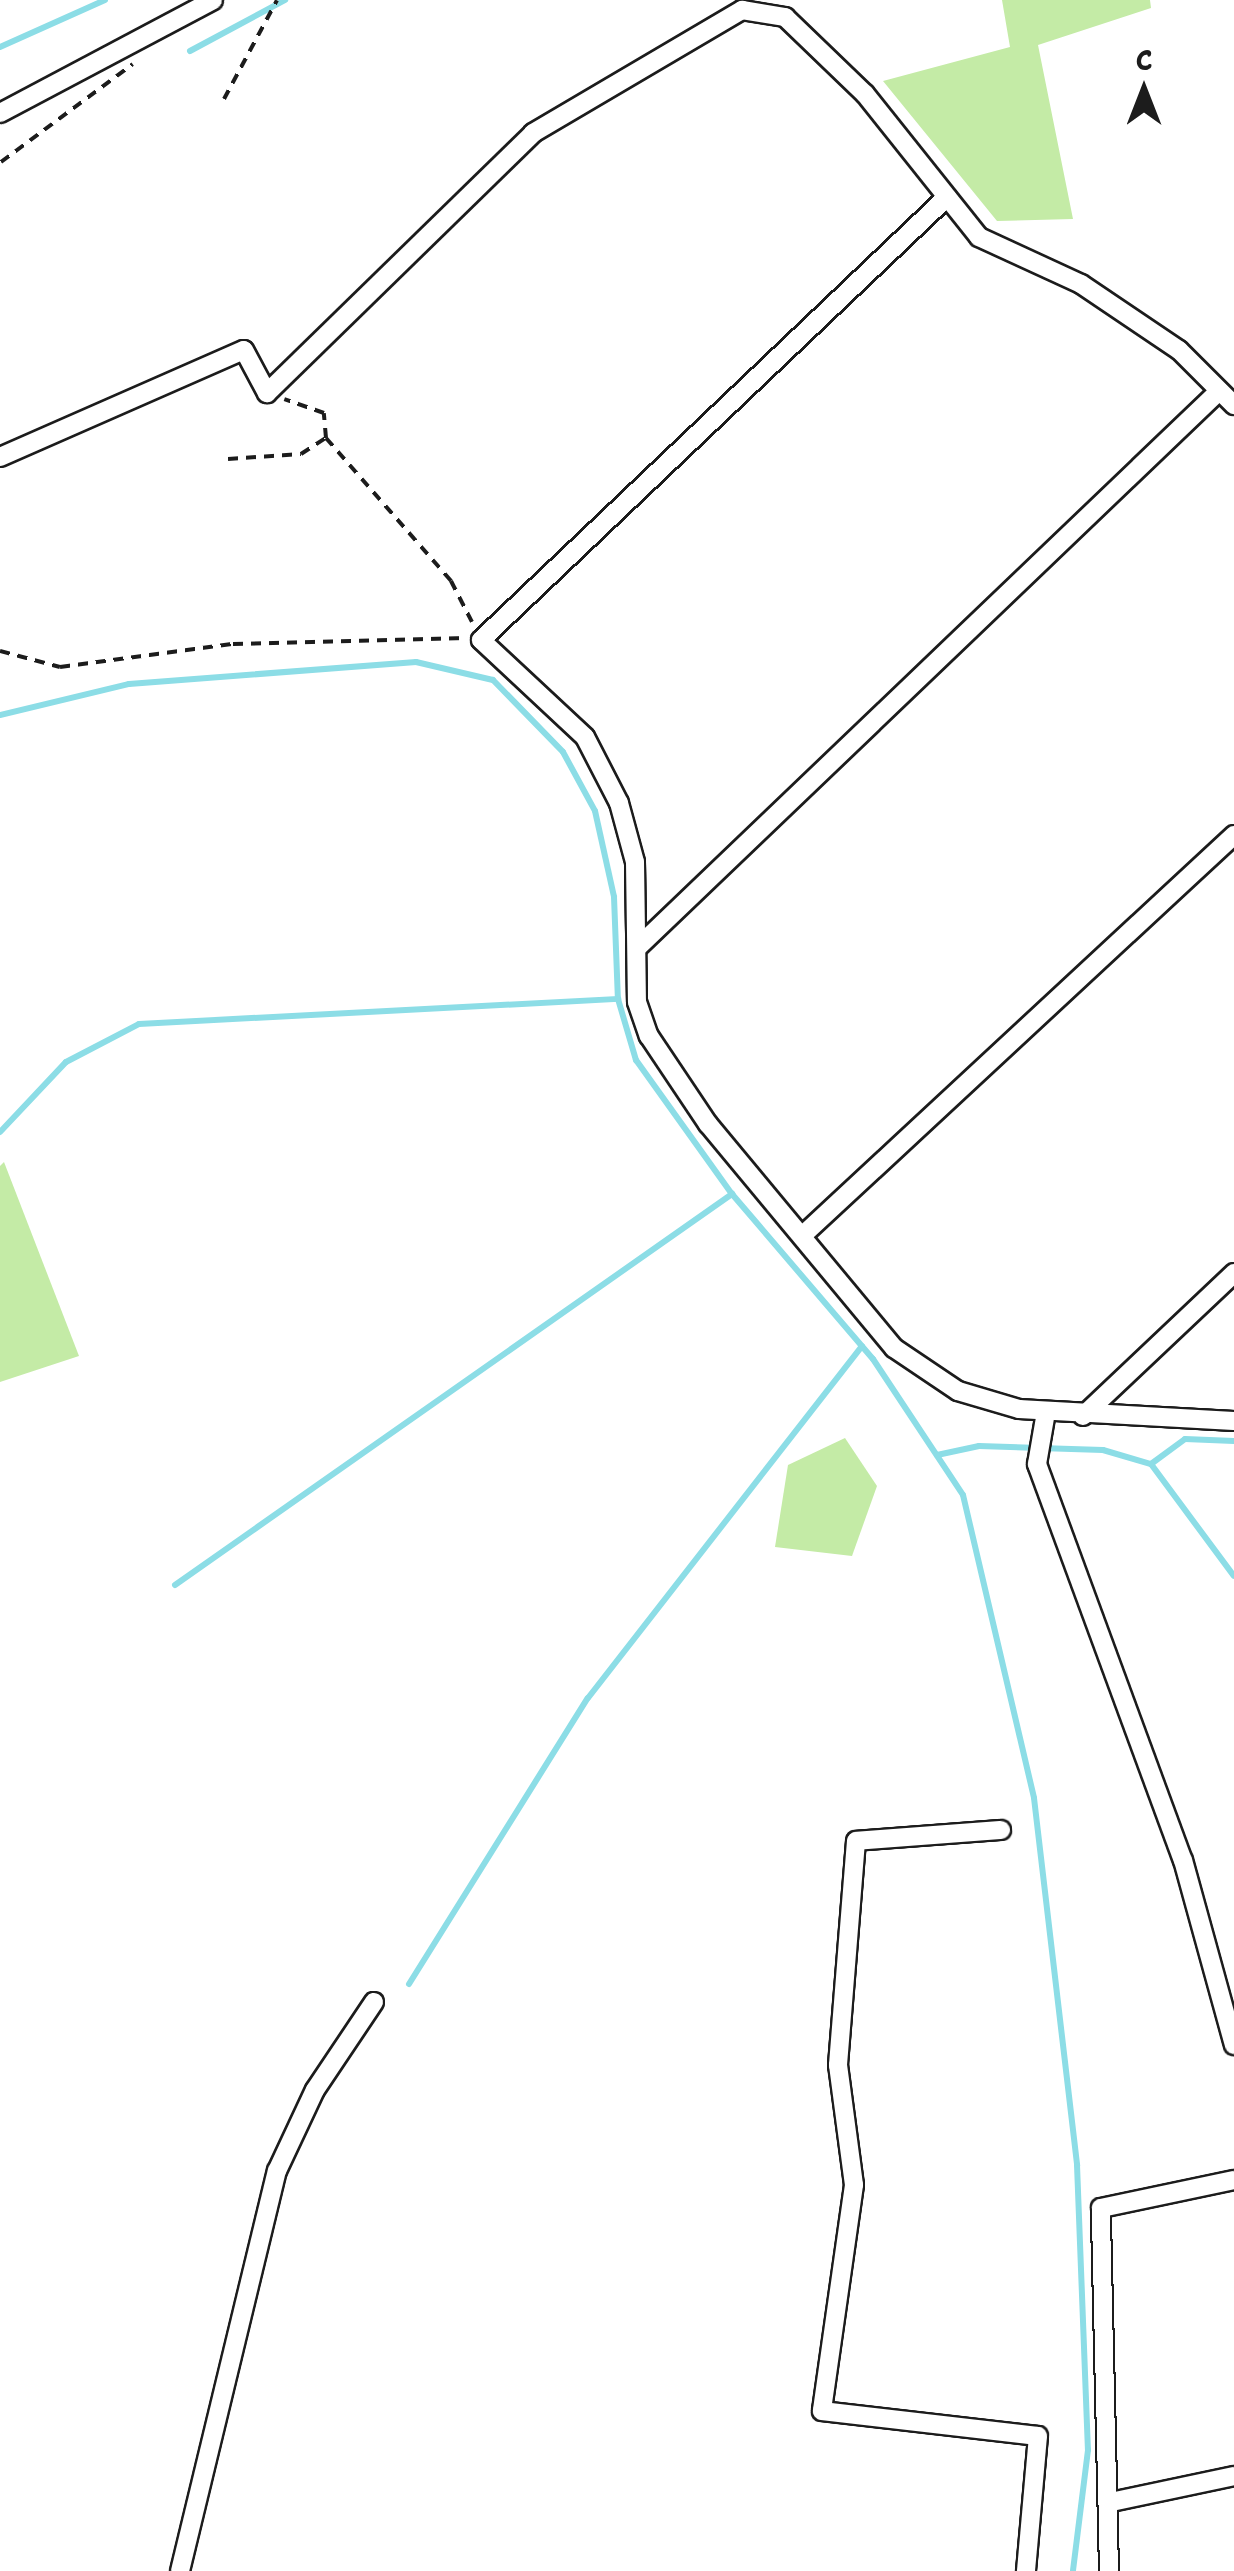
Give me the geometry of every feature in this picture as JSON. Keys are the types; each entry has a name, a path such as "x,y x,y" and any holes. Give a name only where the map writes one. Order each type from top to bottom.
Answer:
{"street":[{"path":"0,114 213,0"},
{"path":"0,457 244,350 267,393 533,133 742,10 785,17 865,94 978,237 1081,284 1178,350 1234,405"},
{"path":"947,197 481,640 585,737 619,803 635,862 637,1002 649,1036 708,1124 924,1373 1046,1412 1234,1421"},
{"path":"637,948 1220,391"},
{"path":"803,1235 1234,835"},
{"path":"1083,1416 1234,1273"},
{"path":"1046,1412 1038,1464 1183,1860 1234,2045"},
{"path":"1001,1830 856,1841 838,2065 854,2185 822,2411 1038,2436 1026,2571"},
{"path":"180,2571 276,2171 315,2090 374,2002"},
{"path":"1109,2571 1102,2208 1234,2180"},
{"path":"1110,2502 1234,2476"}],"path":[{"path":"224,98 277,0"},
{"path":"1,162 141,57"},
{"path":"267,393 324,414 326,438 451,581 481,640"},
{"path":"228,459 301,454 326,438"},
{"path":"0,651 60,667 252,643 422,633 481,640"}],"green space":[{"path":"1002,0 1150,0 1151,8 1038,45 1073,219 997,221 883,81 1010,47"},
{"path":"4,1162 79,1356 0,1382 0,1166"},
{"path":"845,1438 877,1486 852,1556 775,1547 788,1465"}],"waterway":[{"path":"0,47 105,0"},
{"path":"190,51 285,0"},
{"path":"0,715 129,684 416,662 493,680 563,752 595,811 614,897 618,999 636,1060 732,1194 873,1359 963,1495 1034,1798 1077,2165 1088,2450 1073,2571"},
{"path":"0,1132 66,1062 139,1024 618,999"},
{"path":"175,1585 732,1194"},
{"path":"409,1984 588,1698 862,1346"},
{"path":"1151,1464 1185,1439 1234,1441"},
{"path":"937,1455 979,1446 1103,1450 1151,1464 1234,1576"}]}
